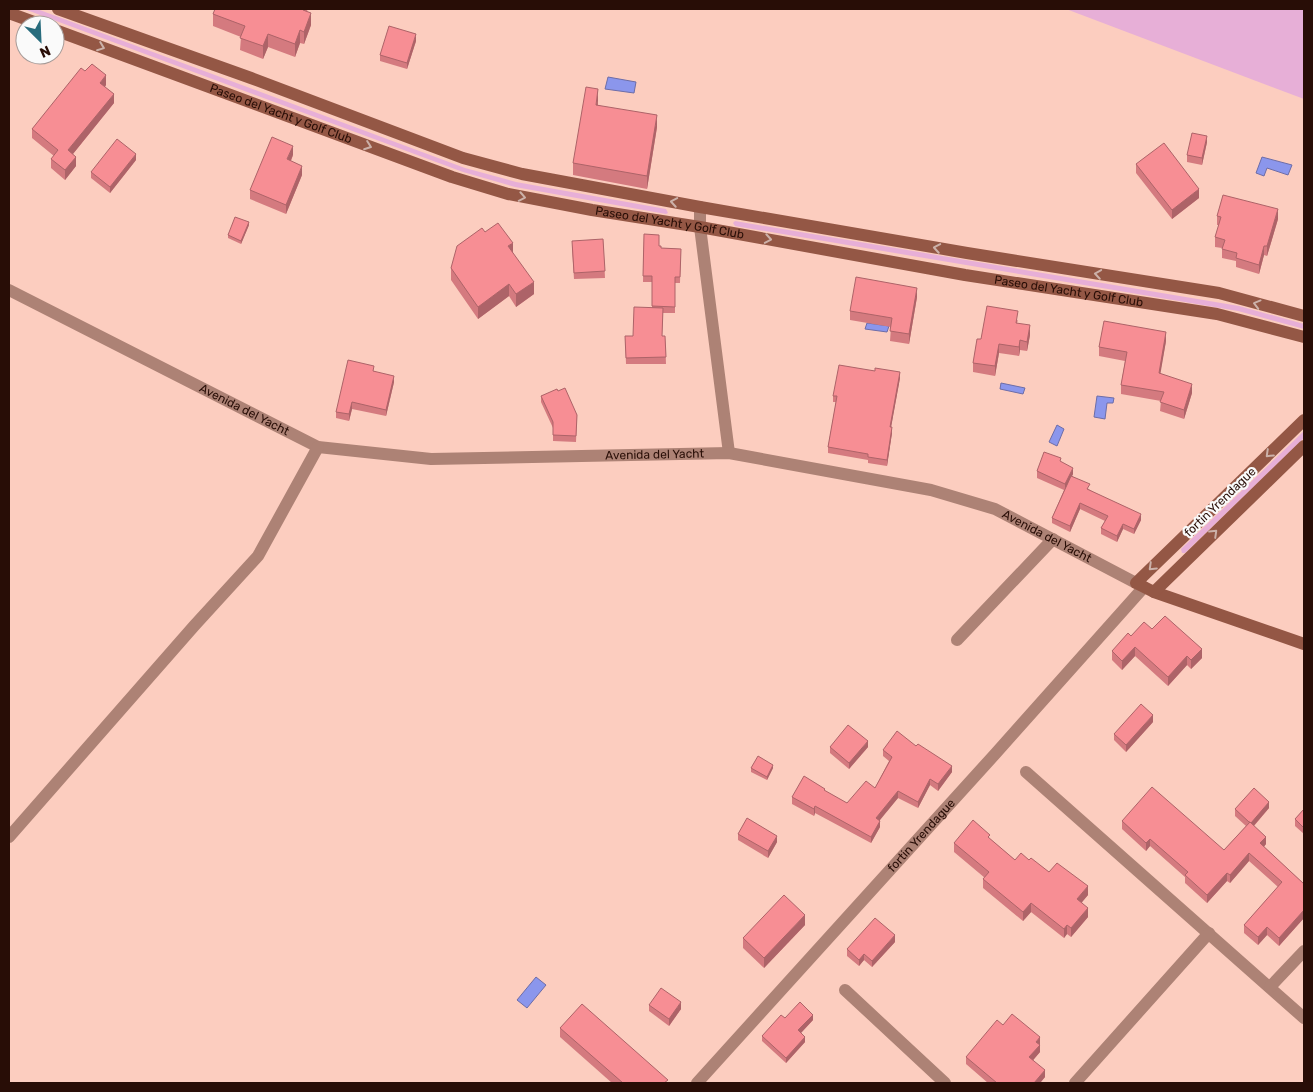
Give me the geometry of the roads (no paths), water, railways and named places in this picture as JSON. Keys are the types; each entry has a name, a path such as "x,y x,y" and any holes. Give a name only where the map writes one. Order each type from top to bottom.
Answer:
{"main road":[{"name":"Paseo del Yacht y Golf Club","path":"58,9 251,78 463,158 522,174 967,253 1219,293 1304,316"},
{"name":"Paseo del Yacht y Golf Club","path":"65,34 443,173 508,194 965,275 1217,314 1304,337"},
{"name":"fortin Yrendague","path":"1145,587 1304,420"},
{"name":"fortin Yrendague","path":"1145,587 1304,446"},
{"name":"Avenida del Yacht","path":"1145,587 1304,644"}],"street":[{"path":"700,207 700,227 729,453"},
{"name":"Avenida del Yacht","path":"9,290 318,447 432,460 729,453 931,490 995,509 1145,587"},
{"path":"9,837 258,556 318,447"},
{"path":"957,640 1053,539"},
{"name":"fortin Yrendague","path":"697,1083 1145,587"},
{"path":"1026,772 1304,1018"},
{"path":"1075,1083 1209,933"},
{"path":"1270,987 1304,951"},
{"path":"845,990 945,1083"}],"water":[{"path":"608,77 636,82 634,93 605,89"},
{"path":"1262,157 1292,165 1288,175 1267,168 1264,176 1256,173"},
{"path":"867,323 889,326 887,332 865,329"},
{"path":"1001,383 1025,388 1023,394 1000,389"},
{"path":"1097,396 1114,398 1113,403 1107,403 1105,419 1094,417"},
{"path":"1057,425 1064,429 1057,446 1049,442"},
{"path":"536,977 546,985 527,1008 517,1000"}]}
